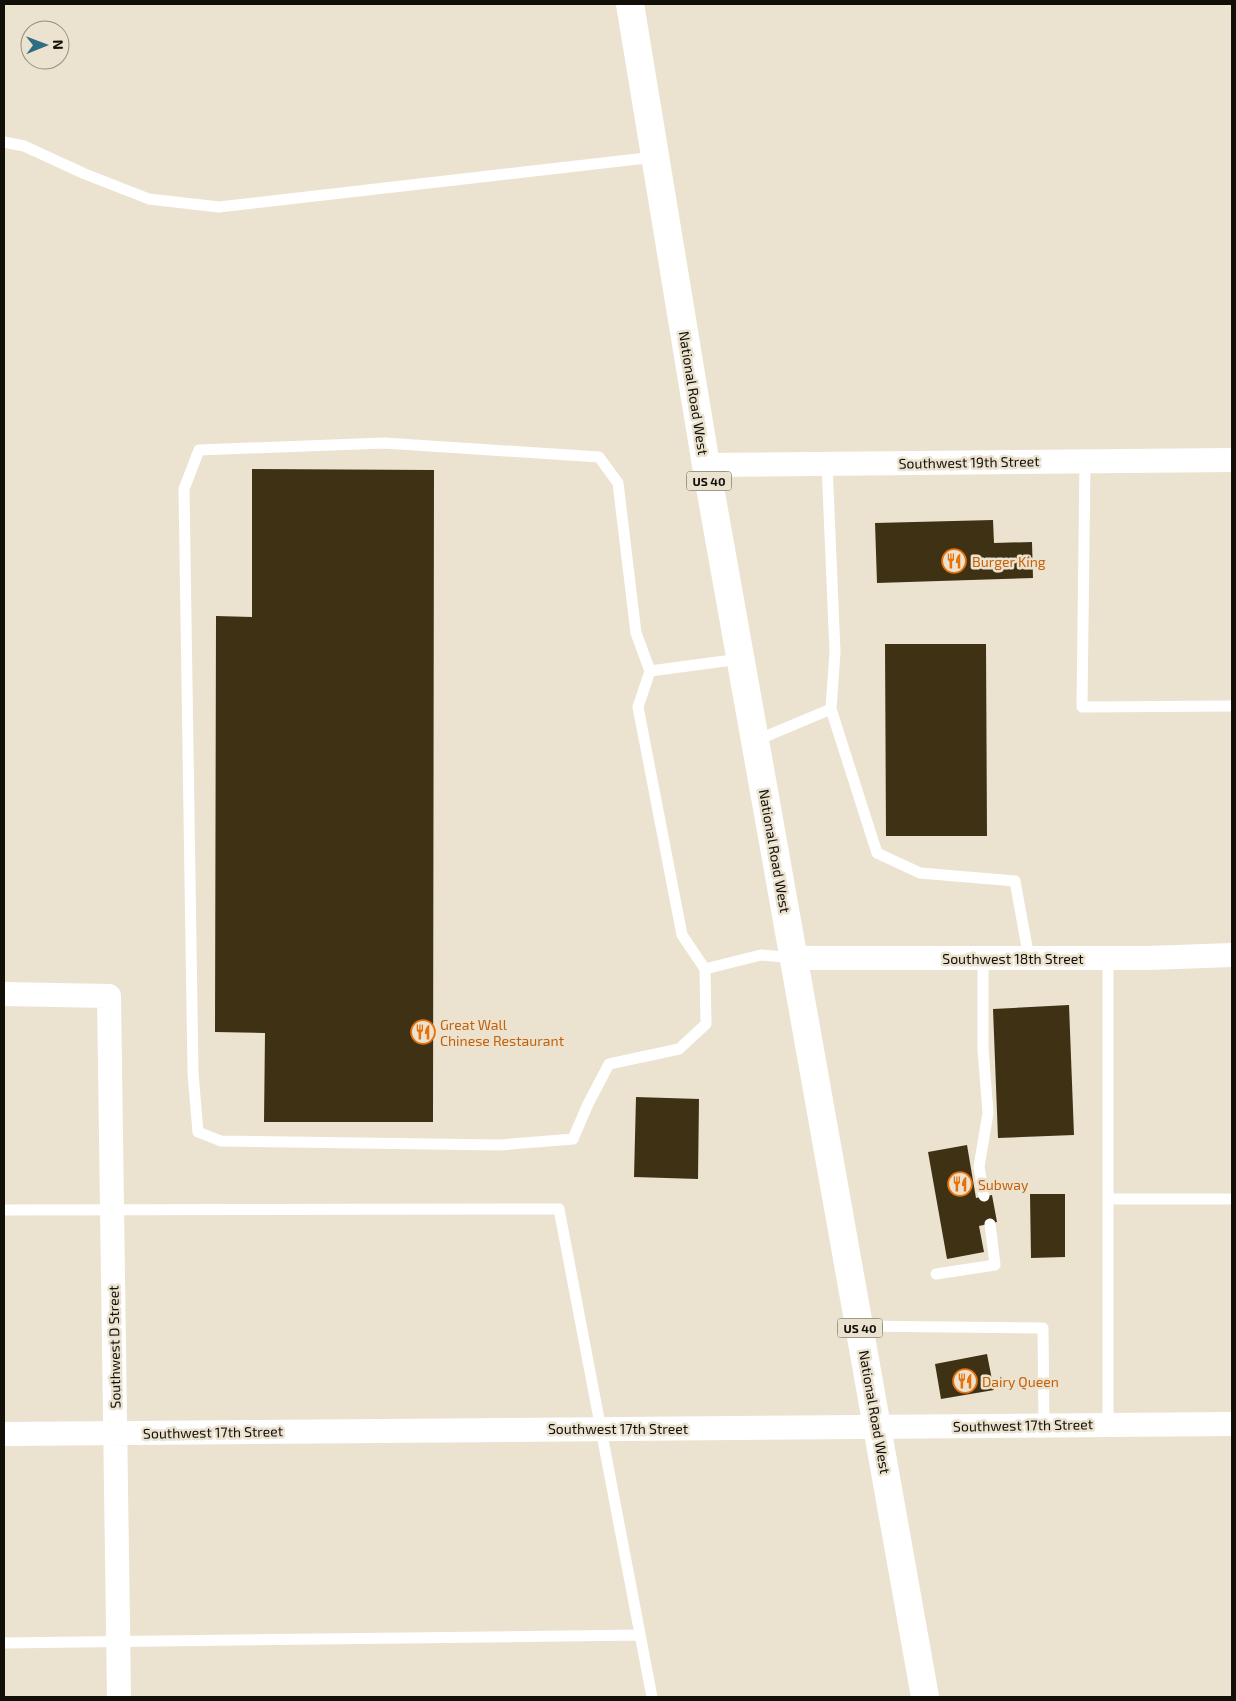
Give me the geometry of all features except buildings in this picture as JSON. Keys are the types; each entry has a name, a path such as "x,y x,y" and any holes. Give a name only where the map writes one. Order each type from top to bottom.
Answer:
{"main road":[{"name":"National Road West","path":"630,4 706,465 925,1697"}],"street":[{"name":"Southwest 19th Street","path":"706,465 1232,460"},
{"name":"Southwest 18th Street","path":"794,958 1108,958 1232,955"},
{"name":"Southwest D Street","path":"4,994 109,996 119,1697"},
{"name":"Southwest 17th Street","path":"4,1434 1232,1424"}],"lane":[{"path":"4,142 24,146 85,174 149,199 219,207 655,157"},
{"path":"384,443 599,456 618,483 636,633 650,671 638,707 682,935 705,969 706,1024 679,1049 609,1064 588,1104 573,1139 500,1145 221,1141 198,1132 193,1073 184,489 199,450 384,443"},
{"path":"1085,461 1082,707 1232,706"},
{"path":"826,464 835,652 831,709 877,852 920,873 1015,881 1029,958"},
{"path":"650,671 740,659"},
{"path":"755,741 831,709"},
{"path":"705,969 761,954 794,958"},
{"path":"983,958 983,1049 988,1113 979,1167 984,1196"},
{"path":"1108,958 1108,1425"},
{"path":"1108,1199 1232,1199"},
{"path":"4,1210 559,1209 652,1697"},
{"path":"936,1274 995,1265 990,1224"},
{"path":"859,1326 1043,1328 1044,1425"},
{"path":"4,1643 640,1635"}],"place":[{"name":"Burger King","path":"954,561"},
{"name":"Great Wall Chinese Restaurant","path":"423,1032"},
{"name":"Subway","path":"960,1184"},
{"name":"Dairy Queen","path":"965,1381"}]}
